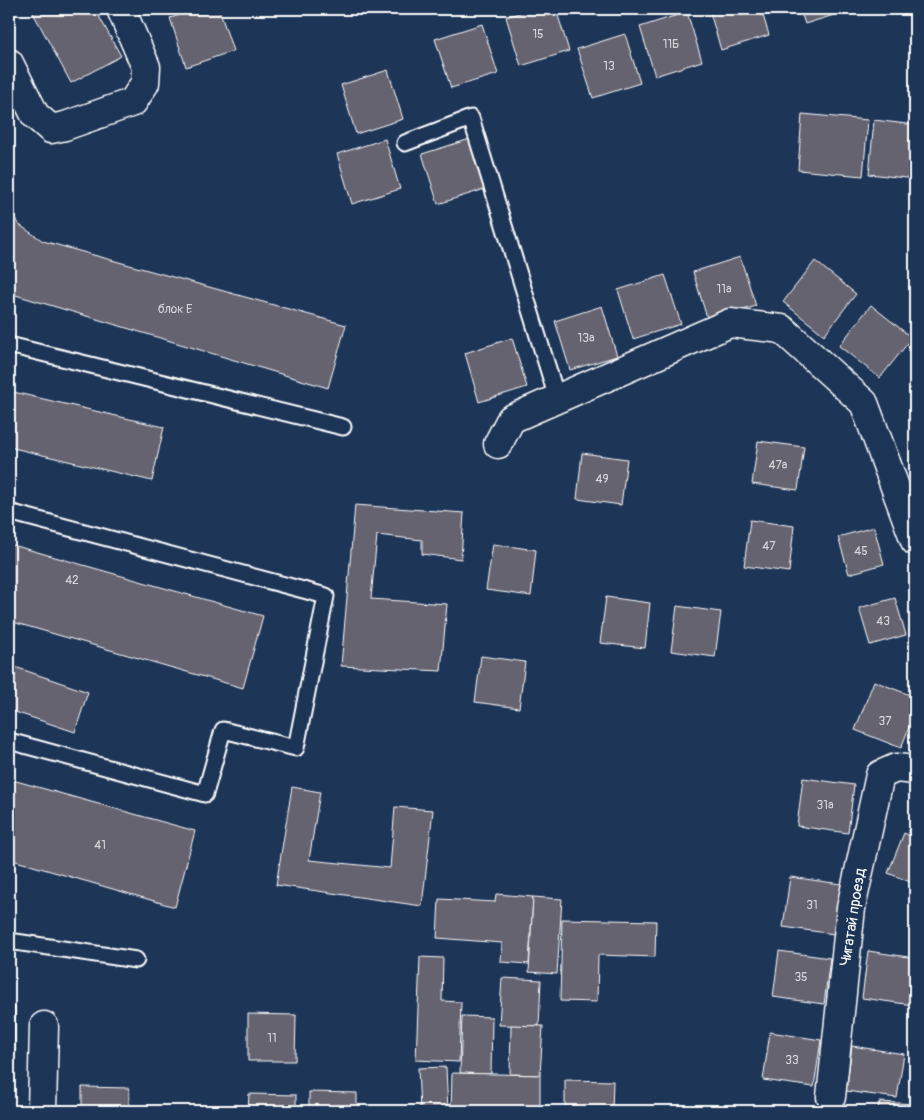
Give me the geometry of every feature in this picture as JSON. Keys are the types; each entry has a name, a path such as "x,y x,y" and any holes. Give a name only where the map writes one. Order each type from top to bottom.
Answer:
{"street":[{"path":"9,63 35,115 51,129 65,126 133,102 145,83 146,68 121,9"},
{"path":"498,444 511,419 730,323 782,329 864,402 915,541"},
{"name":"Чигатай проезд","path":"831,1097 851,908 880,775 896,768 915,770"},
{"path":"42,1111 44,1026"}],"lane":[{"path":"405,143 472,118 557,398"},
{"path":"9,345 343,428"},
{"path":"9,512 326,596 296,748 223,730 205,794 9,741"},
{"path":"9,941 136,960"}],"building":[{"path":"31,9 95,9 121,56 71,83"},
{"path":"199,9 219,9 233,51 186,67 170,18"},
{"path":"532,9 556,9 569,51 521,66 506,17"},
{"path":"709,9 761,9 769,35 721,50"},
{"path":"800,9 853,9 805,24"},
{"path":"687,12 702,61 655,76 640,27"},
{"path":"482,24 498,74 451,88 435,39"},
{"path":"625,34 640,83 593,98 577,49"},
{"path":"388,70 403,119 356,134 341,85"},
{"path":"802,114 868,120 863,176 798,170"},
{"path":"874,120 915,125 915,179 869,174"},
{"path":"385,139 400,189 352,204 337,154"},
{"path":"470,139 485,189 438,204 422,154"},
{"path":"9,207 18,224 43,241 346,325 328,388 9,293"},
{"path":"740,257 756,306 708,321 693,272"},
{"path":"815,261 856,294 824,335 783,302"},
{"path":"665,275 681,324 633,339 618,290"},
{"path":"871,305 912,338 880,378 839,346"},
{"path":"602,306 617,356 570,370 555,321"},
{"path":"512,338 527,387 479,402 465,353"},
{"path":"9,391 164,427 152,481 9,447"},
{"path":"758,441 804,447 798,490 752,484"},
{"path":"582,453 627,459 621,505 577,499"},
{"path":"355,505 464,513 461,559 422,554 422,540 377,535 371,599 447,604 441,671 341,666"},
{"path":"750,520 794,526 789,572 744,566"},
{"path":"874,527 884,564 849,574 838,537"},
{"path":"9,544 263,616 243,688 9,621"},
{"path":"493,544 536,550 531,596 486,590"},
{"path":"606,597 650,603 645,648 600,643"},
{"path":"895,598 906,635 870,645 859,608"},
{"path":"677,606 721,612 715,657 671,651"},
{"path":"481,656 525,662 519,708 475,702"},
{"path":"15,667 88,692 75,732 9,710 9,685"},
{"path":"874,681 915,697 915,712 901,748 855,730"},
{"path":"803,778 854,785 848,833 797,826"},
{"path":"9,779 195,831 175,907 9,859"},
{"path":"292,787 320,792 309,860 390,868 395,807 433,810 422,906 276,885"},
{"path":"904,833 915,838 915,884 888,873"},
{"path":"790,877 841,884 834,934 783,927"},
{"path":"496,894 533,897 529,964 501,962 502,943 437,938 439,899 495,902"},
{"path":"533,897 562,899 557,974 529,972"},
{"path":"562,919 656,921 655,957 598,955 597,1002 560,1001"},
{"path":"779,951 830,958 824,1004 773,997"},
{"path":"868,951 915,958 913,1005 862,998"},
{"path":"420,957 443,958 442,1001 461,1002 459,1062 416,1060"},
{"path":"502,978 541,980 539,1026 499,1025"},
{"path":"9,1007 15,1007 15,1053 9,1053"},
{"path":"248,1014 296,1015 295,1061 248,1061"},
{"path":"462,1016 492,1017 491,1074 460,1073"},
{"path":"511,1025 543,1026 540,1075 510,1074"},
{"path":"770,1032 821,1040 814,1087 763,1080"},
{"path":"852,1046 904,1054 897,1098 846,1091"},
{"path":"446,1067 448,1111 420,1111 418,1068"},
{"path":"452,1073 540,1075 540,1111 451,1111"},
{"path":"565,1080 613,1081 612,1111 565,1111"},
{"path":"82,1087 129,1088 129,1111 82,1111"},
{"path":"309,1092 357,1093 357,1111 309,1111"},
{"path":"249,1094 296,1095 296,1111 248,1111"},
{"path":"879,1102 915,1104 915,1111 878,1111"}]}
